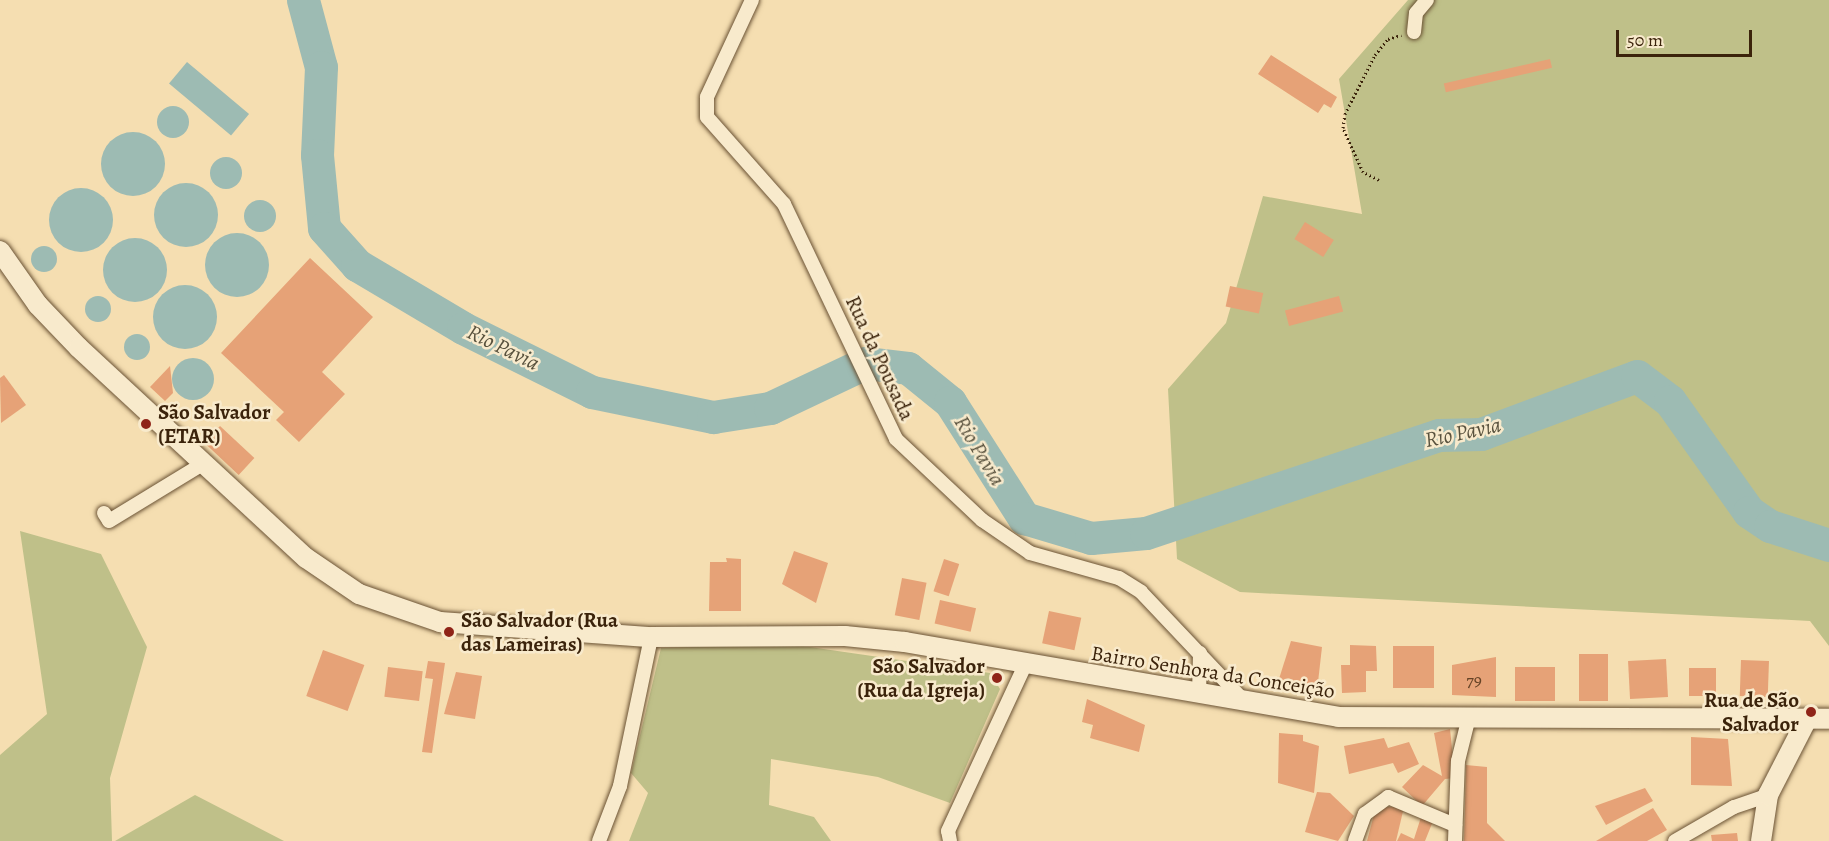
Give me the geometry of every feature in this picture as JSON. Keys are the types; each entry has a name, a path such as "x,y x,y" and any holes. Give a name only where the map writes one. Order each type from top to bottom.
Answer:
{"street":[{"name":"Rua da Pousada","path":"752,0 707,97 707,117 784,204 873,395 896,439 982,520 1030,553 1119,578 1141,592 1248,705"},
{"path":"1414,32 1416,13 1427,0"},
{"name":"Bairro Senhora da Conceição","path":"0,251 38,305 79,348 306,558 359,594 392,609 452,624 651,637 757,636 905,642 1248,705 1338,717 1829,719"},
{"path":"104,513 109,521 204,463"},
{"path":"599,841 620,786 651,637"},
{"path":"1199,695 1200,653"},
{"path":"950,841 948,831 1025,664"},
{"path":"1455,841 1458,761 1469,717"},
{"path":"1761,841 1768,795 1807,719"},
{"path":"1675,841 1734,807 1768,795"},
{"path":"1355,841 1365,814 1388,797 1455,825"}],"path":[{"path":"1379,180 1363,172 1344,128 1345,114 1381,47 1388,39 1414,32"}],"green space":[{"path":"1408,0 1829,0 1829,646 1810,621 1240,592 1177,559 1168,389 1226,323 1263,196 1362,214 1339,79"},
{"path":"20,531 101,554 147,647 110,778 112,841 0,841 0,755 47,714"},
{"path":"789,644 990,673 1000,689 950,803 878,777 771,759 769,805 814,817 831,841 629,841 648,793 631,773 661,648"},
{"path":"195,795 284,841 115,841"}],"water":[{"path":"187,62 249,114 231,136 169,83"},
{"path":"173,106 184,111 189,122 184,133 173,138 162,133 157,122 162,111"},
{"path":"133,132 145,134 156,141 163,152 165,164 163,176 156,187 145,194 133,196 121,194 110,187 103,176 101,164 103,152 110,141 121,134"},
{"path":"226,157 237,162 242,173 237,184 226,189 215,184 210,173 215,162"},
{"path":"186,183 198,185 209,192 216,203 218,215 216,227 209,238 198,245 186,247 174,245 163,238 156,227 154,215 156,203 163,192 174,185"},
{"path":"81,188 93,190 104,197 111,208 113,220 111,232 104,243 93,250 81,252 69,250 58,243 51,232 49,220 51,208 58,197 69,190"},
{"path":"260,200 271,205 276,216 271,227 260,232 249,227 244,216 249,205"},
{"path":"237,233 249,235 260,242 267,253 269,265 267,277 260,288 249,295 237,297 225,295 214,288 207,277 205,265 207,253 214,242 225,235"},
{"path":"135,238 147,240 158,247 165,258 167,270 165,282 158,293 147,300 135,302 123,300 112,293 105,282 103,270 105,258 112,247 123,240"},
{"path":"44,246 53,250 57,259 53,268 44,272 35,268 31,259 35,250"},
{"path":"185,285 197,287 208,294 215,305 217,317 215,329 208,340 197,347 185,349 173,347 162,340 155,329 153,317 155,305 162,294 173,287"},
{"path":"98,296 107,300 111,309 107,318 98,322 89,318 85,309 89,300"},
{"path":"137,334 146,338 150,347 146,356 137,360 128,356 124,347 128,338"},
{"path":"193,358 208,364 214,379 208,394 193,400 178,394 172,379 178,364"}],"building":[{"path":"1271,55 1337,97 1331,108 1324,104 1318,113 1258,74"},
{"path":"1550,59 1552,68 1446,92 1444,84"},
{"path":"1305,222 1334,240 1323,257 1294,239"},
{"path":"310,258 373,317 322,372 345,394 299,442 276,420 284,412 221,353"},
{"path":"1230,286 1263,293 1259,314 1226,307"},
{"path":"1339,296 1343,311 1289,326 1285,310"},
{"path":"170,366 173,393 165,401 150,387"},
{"path":"4,375 26,405 1,423 0,378"},
{"path":"220,426 254,458 239,475 204,443"},
{"path":"794,551 828,563 816,603 782,584"},
{"path":"726,558 741,559 741,611 709,611 710,562 727,562"},
{"path":"944,559 959,564 949,596 933,591"},
{"path":"902,578 927,583 919,620 895,615"},
{"path":"940,600 976,608 971,632 935,623"},
{"path":"1049,611 1081,618 1074,650 1042,643"},
{"path":"1291,641 1322,647 1317,691 1278,682"},
{"path":"1350,645 1376,646 1377,671 1366,671 1366,692 1342,693 1341,665 1350,665"},
{"path":"1393,646 1434,646 1434,688 1393,688"},
{"path":"323,650 364,665 348,711 306,696"},
{"path":"1579,654 1608,654 1608,701 1579,701"},
{"path":"1496,657 1496,697 1452,695 1452,665"},
{"path":"1666,659 1668,697 1630,699 1628,661"},
{"path":"1741,660 1769,661 1768,697 1740,696"},
{"path":"428,661 445,663 432,753 422,752 433,679 425,678"},
{"path":"388,667 423,671 419,701 384,697"},
{"path":"1515,667 1555,667 1555,701 1515,701"},
{"path":"1689,668 1716,668 1716,696 1689,696"},
{"path":"456,672 482,676 475,719 444,714"},
{"path":"1087,699 1145,725 1139,752 1090,738 1093,725 1082,722"},
{"path":"1450,729 1455,778 1445,779 1422,806 1402,787 1423,765 1442,776 1434,733"},
{"path":"1279,733 1303,735 1303,741 1319,746 1314,793 1278,783"},
{"path":"1691,737 1728,739 1732,786 1691,785"},
{"path":"1384,738 1388,748 1409,742 1419,764 1398,773 1393,763 1349,774 1344,746"},
{"path":"1466,765 1487,767 1487,823 1505,841 1464,841"},
{"path":"1645,788 1653,801 1606,825 1595,806"},
{"path":"1317,792 1330,793 1354,816 1338,841 1305,832"},
{"path":"1376,807 1404,807 1396,841 1367,841"},
{"path":"1653,808 1667,830 1647,841 1596,841"},
{"path":"1422,814 1433,821 1425,841 1397,841 1401,833 1414,839"},
{"path":"1737,833 1738,841 1712,841 1711,835"}],"waterway":[{"name":"Rio Pavia","path":"303,0 321,67 317,155 324,228 357,265 463,328 592,392 713,417 770,408 865,363 908,368 950,402 1024,518 1091,538 1146,533 1439,435 1481,434 1637,376 1670,401 1749,512 1770,526 1829,545"}],"place":[{"name":"São Salvador (ETAR)","path":"146,424"},
{"name":"São Salvador (Rua das Lameiras)","path":"449,632"},
{"name":"São Salvador (Rua da Igreja)","path":"997,678"},
{"name":"Rua de São Salvador","path":"1811,712"}]}
